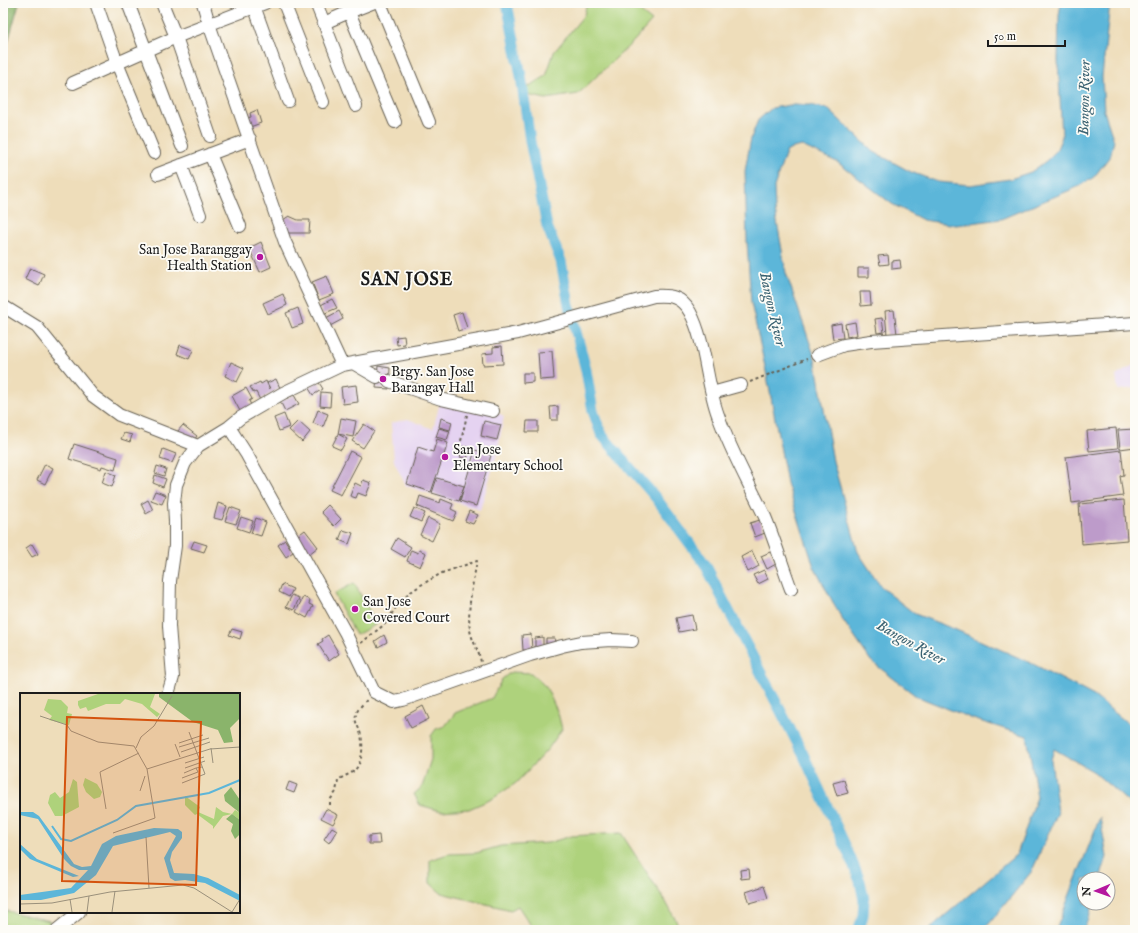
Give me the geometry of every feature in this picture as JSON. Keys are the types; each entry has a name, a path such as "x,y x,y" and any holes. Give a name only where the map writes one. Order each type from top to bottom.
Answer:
{"street":[{"path":"96,3 117,63 154,153"},
{"path":"128,3 182,146"},
{"path":"162,3 176,37 210,136"},
{"path":"203,3 285,242 347,364 377,377"},
{"path":"284,3 323,102"},
{"path":"316,3 356,106"},
{"path":"324,24 372,3"},
{"path":"380,3 429,122"},
{"path":"73,83 176,37 258,4 288,101"},
{"path":"349,12 395,122"},
{"path":"158,174 250,139"},
{"path":"210,154 240,226"},
{"path":"181,165 200,215"},
{"path":"168,693 173,677 169,626 170,581 175,546 174,503 176,485 186,463 198,446 229,427 253,409 347,364 518,333 654,296 672,296 677,298 684,303 690,312 695,326 717,414 730,447 765,518 791,589"},
{"path":"3,306 37,327 93,396 119,415 198,446"},
{"path":"817,355 844,345 871,341 1135,323"},
{"path":"389,382 441,399 493,411"},
{"path":"712,393 741,385"},
{"path":"229,427 248,455 352,647 374,692 394,702 530,655 575,643 611,640 632,641"},
{"path":"57,930 78,913"}],"path":[{"path":"741,385 817,355"},
{"path":"461,441 470,406"},
{"path":"352,647 361,643 386,624 402,598 432,577 477,561 473,583 470,632 480,658 482,672"},
{"path":"330,804 330,800 336,792 338,780 353,771 360,760 362,745 360,731 355,721 356,714 361,705 374,692"}],"shaded area":[{"path":"1135,364 1135,388 1118,390 1116,376"},
{"name":"San Jose Elementary School","path":"441,399 493,411 504,416 497,454 480,510 406,486 394,461 391,423 408,419 433,429"}],"green space":[{"path":"3,3 19,3 3,60"},
{"path":"587,3 642,3 637,9 652,21 632,43 578,94 546,99 518,93 546,76 554,52 584,15"},
{"name":"San Jose Covered Court","path":"354,583 377,624 356,635 334,594"},
{"path":"511,672 531,673 546,687 558,713 562,729 548,749 516,783 492,799 469,809 441,811 420,805 414,794 422,787 431,759 431,736 436,729 445,726 455,713 492,698 502,679"},
{"path":"621,833 666,902 681,930 534,930 518,906 511,910 441,893 430,883 430,860 448,854 476,853 501,846 548,843 571,836"},
{"path":"3,910 50,921 47,930 3,930"}],"water":[{"name":"Bangon River","path":"1061,3 1110,3 1102,77 1104,111 1114,141 1110,156 1094,177 1080,186 1001,219 956,225 923,220 892,204 837,162 802,146 793,148 786,152 774,187 775,210 786,273 815,358 833,461 858,552 882,588 915,614 954,629 1033,664 1094,696 1135,729 1135,808 1094,772 1054,749 1051,760 1058,812 1032,871 989,924 980,930 928,930 1017,854 1037,797 1027,736 973,719 916,696 871,661 842,619 814,567 787,483 767,376 751,303 747,242 745,171 751,138 758,120 772,108 790,105 810,105 828,109 874,152 911,172 938,182 970,185 1010,179 1031,172 1046,161 1056,151 1062,137 1058,60 1059,15"},
{"path":"1100,817 1107,857 1103,871 1079,871"},
{"path":"1076,879 1076,911 1090,911 1084,930 1056,930"}],"building":[{"path":"257,110 261,123 250,127 247,118 251,117 250,113"},
{"path":"289,216 298,220 310,220 309,233 288,233 283,220"},
{"name":"San Jose Baranggay Health Station","path":"261,242 271,267 260,272 249,248"},
{"path":"888,255 889,264 880,265 878,256"},
{"path":"900,260 901,268 892,269 892,261"},
{"path":"30,268 44,274 39,286 25,279"},
{"path":"858,268 869,268 869,277 858,277"},
{"path":"327,276 334,294 319,300 312,282"},
{"path":"860,292 870,292 871,305 861,306"},
{"path":"283,294 287,305 268,314 263,303"},
{"path":"332,299 337,308 323,314 319,306"},
{"path":"298,308 303,324 292,328 286,313"},
{"path":"894,310 897,334 887,335 885,311"},
{"path":"339,311 343,319 330,326 326,318"},
{"path":"462,312 467,328 458,331 453,315"},
{"path":"882,318 884,332 877,333 875,319"},
{"path":"855,322 857,335 847,337 845,324"},
{"path":"841,323 843,338 833,339 831,325"},
{"path":"404,336 405,344 397,345 396,337"},
{"path":"180,345 193,350 189,359 177,354"},
{"path":"502,346 503,364 483,365 482,354 493,353 493,347"},
{"path":"552,351 554,379 540,380 538,352"},
{"path":"231,362 244,368 237,382 225,376"},
{"name":"Brgy. San Jose Barangay Hall","path":"378,366 390,368 389,389 376,388"},
{"path":"523,373 533,373 533,382 523,383"},
{"path":"276,379 280,388 260,400 256,392 254,393 250,387 260,382 261,384 266,381 267,383"},
{"path":"318,381 323,389 313,395 308,387"},
{"path":"356,385 358,402 343,404 341,387"},
{"path":"246,388 252,399 249,401 252,407 241,413 232,396"},
{"path":"321,392 331,393 330,407 320,406"},
{"path":"294,395 299,404 285,411 280,401"},
{"path":"558,406 558,420 551,420 550,407"},
{"path":"318,410 328,414 323,427 313,423"},
{"path":"284,414 289,427 279,431 274,418"},
{"path":"341,418 356,421 353,437 338,434"},
{"path":"441,418 452,422 450,430 439,427"},
{"path":"298,421 310,432 302,442 289,430"},
{"path":"484,421 501,425 497,440 481,436"},
{"path":"527,421 538,421 538,432 526,432"},
{"path":"364,424 374,431 363,448 352,441"},
{"path":"183,425 197,436 192,443 177,432"},
{"path":"439,428 450,431 447,440 436,437"},
{"path":"1116,428 1118,448 1089,451 1087,431"},
{"path":"1135,429 1135,447 1120,449 1118,430"},
{"path":"124,433 132,435 130,442 121,439"},
{"path":"338,434 347,439 341,450 332,446"},
{"path":"437,439 448,443 431,492 407,484 418,447 433,452"},
{"path":"74,444 118,458 115,470 102,466 101,469 69,459"},
{"path":"463,446 470,448 467,459 460,457"},
{"path":"163,449 176,454 172,463 160,459"},
{"path":"475,450 491,455 476,506 460,501"},
{"path":"1121,450 1124,475 1120,476 1123,496 1072,503 1066,457"},
{"path":"350,451 361,457 341,495 330,490"},
{"path":"45,464 53,468 45,484 37,480"},
{"path":"157,466 166,469 164,476 155,473"},
{"path":"106,471 116,475 112,487 102,483"},
{"path":"155,475 166,479 163,487 153,483"},
{"path":"437,478 464,486 459,501 432,493"},
{"path":"363,480 371,483 366,496 358,493 356,498 350,496 355,483 361,486"},
{"path":"155,491 166,495 162,504 151,500"},
{"path":"420,496 440,503 441,499 453,504 451,509 457,512 453,521 417,506"},
{"path":"148,500 153,510 146,514 141,504"},
{"path":"1124,500 1127,540 1082,544 1079,504"},
{"path":"218,503 227,506 222,520 214,518"},
{"path":"328,505 341,519 334,526 321,512"},
{"path":"230,507 241,511 236,524 225,521"},
{"path":"414,508 425,513 421,522 410,517"},
{"path":"469,511 478,515 473,524 465,521"},
{"path":"241,517 253,521 249,532 237,528"},
{"path":"256,518 266,522 261,536 251,533"},
{"path":"428,518 440,524 432,541 420,535"},
{"path":"760,520 765,533 755,537 750,523"},
{"path":"305,530 318,547 309,554 296,537"},
{"path":"343,530 353,533 349,544 339,540"},
{"path":"397,538 411,547 405,557 391,549"},
{"path":"285,540 293,552 286,557 278,545"},
{"path":"194,541 207,545 204,552 191,548"},
{"path":"32,544 38,554 32,557 26,548"},
{"path":"411,550 418,553 419,550 426,553 420,567 407,561"},
{"path":"752,551 759,566 748,572 741,557"},
{"path":"770,552 776,564 767,569 761,556"},
{"path":"764,570 768,579 758,584 753,575"},
{"path":"282,584 293,589 289,597 279,592"},
{"path":"292,595 299,598 294,610 286,607"},
{"path":"303,597 310,600 309,604 313,606 307,618 296,612"},
{"path":"692,615 695,629 679,632 676,618"},
{"path":"232,629 242,632 240,639 229,635"},
{"path":"531,634 532,650 523,650 522,635"},
{"path":"328,635 339,654 329,661 318,644"},
{"path":"384,635 387,642 378,647 375,641"},
{"path":"543,637 543,649 535,649 535,638"},
{"path":"546,638 555,638 554,644 546,644"},
{"path":"423,706 429,719 411,728 405,716"},
{"path":"844,780 848,793 837,796 833,783"},
{"path":"289,782 297,785 294,793 286,790"},
{"path":"326,809 338,815 333,824 321,818"},
{"path":"332,827 337,830 329,843 324,839"},
{"path":"379,835 380,844 369,844 369,836"},
{"path":"749,869 750,878 741,879 740,870"},
{"path":"764,886 768,898 750,903 746,892"}],"waterway":[{"path":"507,3 521,76 530,141 547,226 561,261 569,305 586,370 593,411 601,434 656,498 705,564 803,754 845,845 860,881 864,900 863,915 859,930"}],"place":[{"name":"San Jose Baranggay Health Station","path":"260,257"},
{"name":"Brgy. San Jose Barangay Hall","path":"383,379"},
{"name":"San Jose Elementary School","path":"445,457"},
{"name":"San Jose Covered Court","path":"355,609"}],"district":[{"name":"SAN JOSE","path":"407,279"}]}
